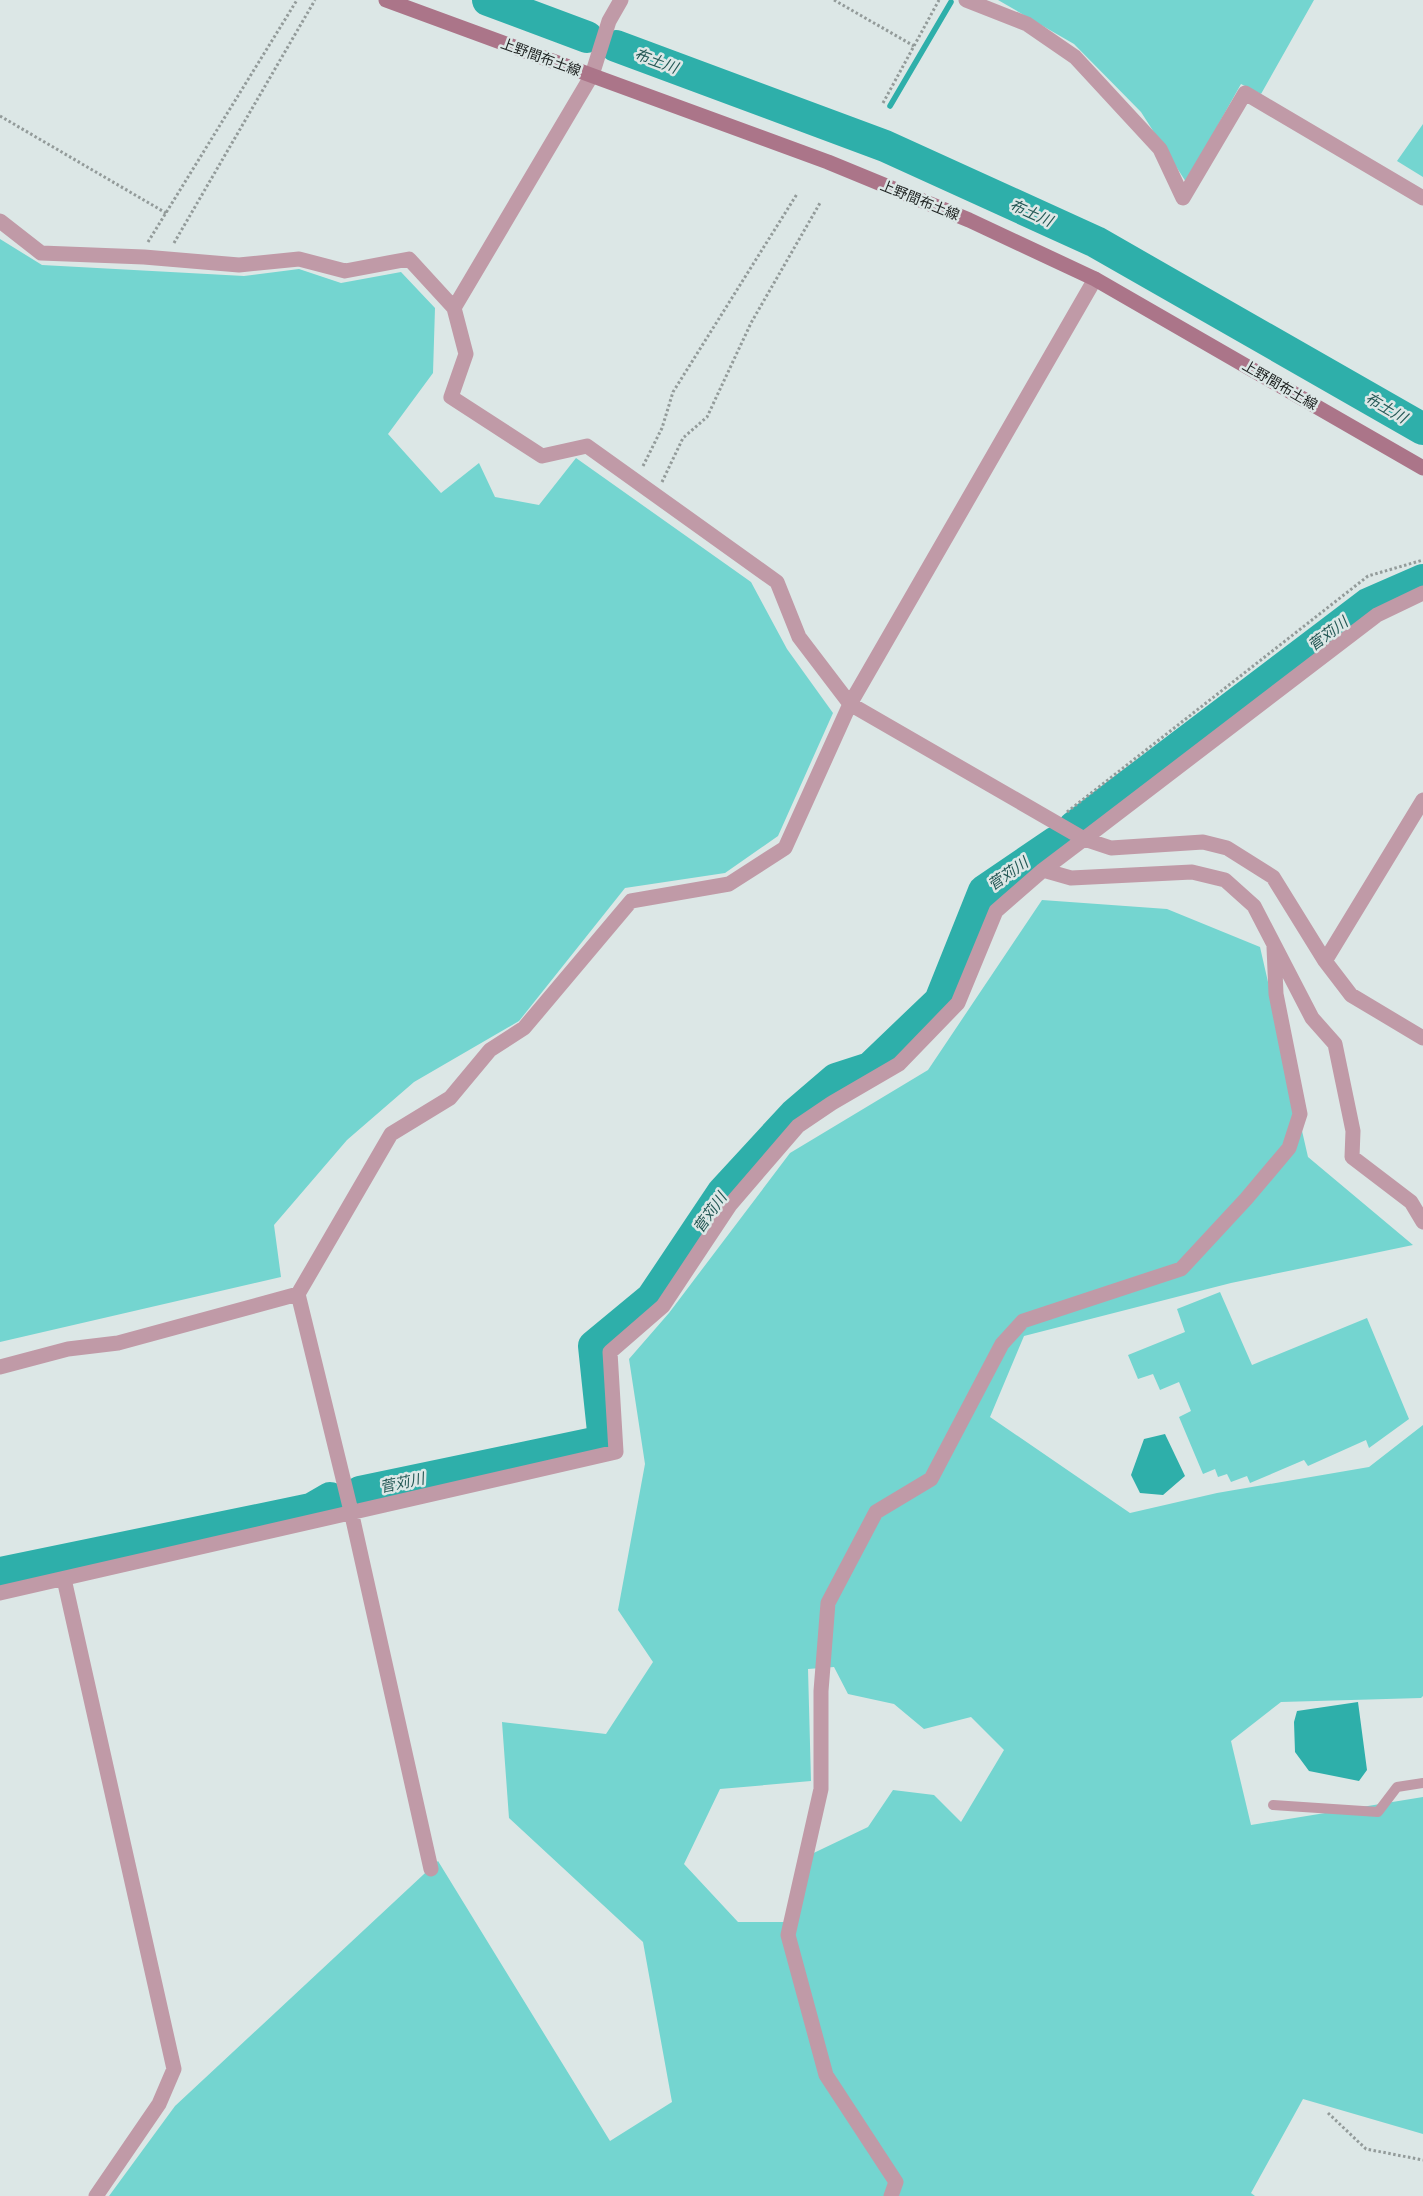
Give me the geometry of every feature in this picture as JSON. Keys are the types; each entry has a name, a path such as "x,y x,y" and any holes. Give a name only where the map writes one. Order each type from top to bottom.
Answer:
{"main road":[{"name":"上野間布土線","path":"386,0 828,162 969,220 1095,279 1423,468"}],"street":[{"path":"454,308 592,76 609,21 621,0"},
{"path":"966,0 1027,24 1075,57 1160,149 1183,198 1245,93 1423,198"},
{"path":"0,221 41,253 144,257 239,265 299,259 345,271 409,259 454,308 466,354 451,397 542,456 587,446 777,582 799,637 850,704 1084,838 1111,848 1203,842 1226,848 1273,877 1325,961 1351,995 1423,1038"},
{"path":"432,1869 351,1511 298,1294 391,1134 450,1098 490,1050 524,1028 631,901 729,884 785,848 850,704 1095,279"},
{"path":"0,1593 351,1511 616,1452 610,1352 663,1306 730,1205 798,1126 832,1103 899,1064 958,1003 996,912 1043,870 1084,838 1378,615 1423,593"},
{"path":"1325,961 1423,800"},
{"path":"1043,870 1071,878 1192,872 1225,880 1254,906 1312,1018 1335,1044 1353,1131 1352,1157 1411,1202 1423,1222"},
{"path":"891,2196 896,2182 826,2075 788,1935 821,1788 821,1691 828,1604 876,1512 931,1479 1002,1344 1023,1321 1182,1269 1246,1199 1289,1148 1300,1114 1276,994 1274,947"},
{"path":"0,1367 68,1349 118,1343 298,1294"},
{"path":"64,1579 174,2069 159,2104 96,2196"}],"lane":[{"path":"1273,1804 1378,1812 1397,1787 1423,1783"}],"path":[{"path":"144,257 149,240 297,0"},
{"path":"165,259 316,0"},
{"path":"834,0 914,46"},
{"path":"883,103 939,0"},
{"path":"0,116 166,213"},
{"path":"636,480 662,428 673,392 797,194"},
{"path":"656,496 683,438 707,417 751,323 820,203"},
{"path":"1054,822 1368,576 1423,560"},
{"path":"1328,2114 1366,2149 1423,2160"}],"shaded area":[{"path":"998,0 1314,0 1261,94 1241,84 1186,182 1141,112 1074,44"},
{"path":"1423,124 1423,177 1397,161"},
{"path":"0,239 42,265 244,276 299,269 341,283 401,272 435,308 433,373 388,434 441,493 479,463 495,497 539,505 576,458 751,582 787,649 833,713 778,836 725,873 625,888 519,1021 414,1082 347,1140 274,1225 281,1277 0,1342"},
{"path":"1042,900 1167,909 1260,947 1308,1157 1413,1245 1231,1283 1024,1336 990,1417 1130,1513 1217,1493 1369,1467 1423,1425 1423,1696 1421,1698 1281,1702 1231,1741 1251,1825 1423,1797 1423,2134 1303,2099 1251,2193 1255,2196 109,2196 175,2106 438,1861 610,2141 672,2102 643,1942 509,1818 502,1722 606,1734 653,1662 618,1610 645,1464 629,1359 669,1313 790,1153 928,1070","holes":["834,1667 848,1694 894,1704 924,1729 971,1717 1004,1750 961,1822 934,1795 893,1790 868,1827 799,1860 784,1922 738,1922 684,1864 720,1789 811,1781 808,1669"]},
{"path":"1220,1292 1252,1365 1367,1318 1409,1419 1369,1448 1366,1440 1308,1466 1304,1460 1250,1483 1247,1476 1231,1482 1227,1474 1218,1477 1215,1469 1203,1474 1179,1417 1191,1411 1179,1382 1160,1390 1153,1374 1138,1379 1128,1355 1185,1332 1177,1309"},
{"path":"1165,1434 1185,1476 1163,1495 1140,1493 1131,1475 1144,1439"},
{"path":"1358,1702 1367,1770 1359,1781 1309,1771 1295,1752 1294,1722 1297,1711"}],"waterway":[{"name":"布土川","path":"488,0 587,37"},
{"path":"890,106 951,2"},
{"name":"布土川","path":"616,46 885,146 1096,242 1423,429"},
{"name":"菅苅川","path":"1074,827 1368,604 1423,580"},
{"name":"菅苅川","path":"360,1492 604,1441 594,1346 652,1298 723,1192 794,1115 836,1079 870,1068 940,1001 984,891 1056,842"},
{"name":"菅苅川","path":"0,1573 311,1509 330,1498"}]}
